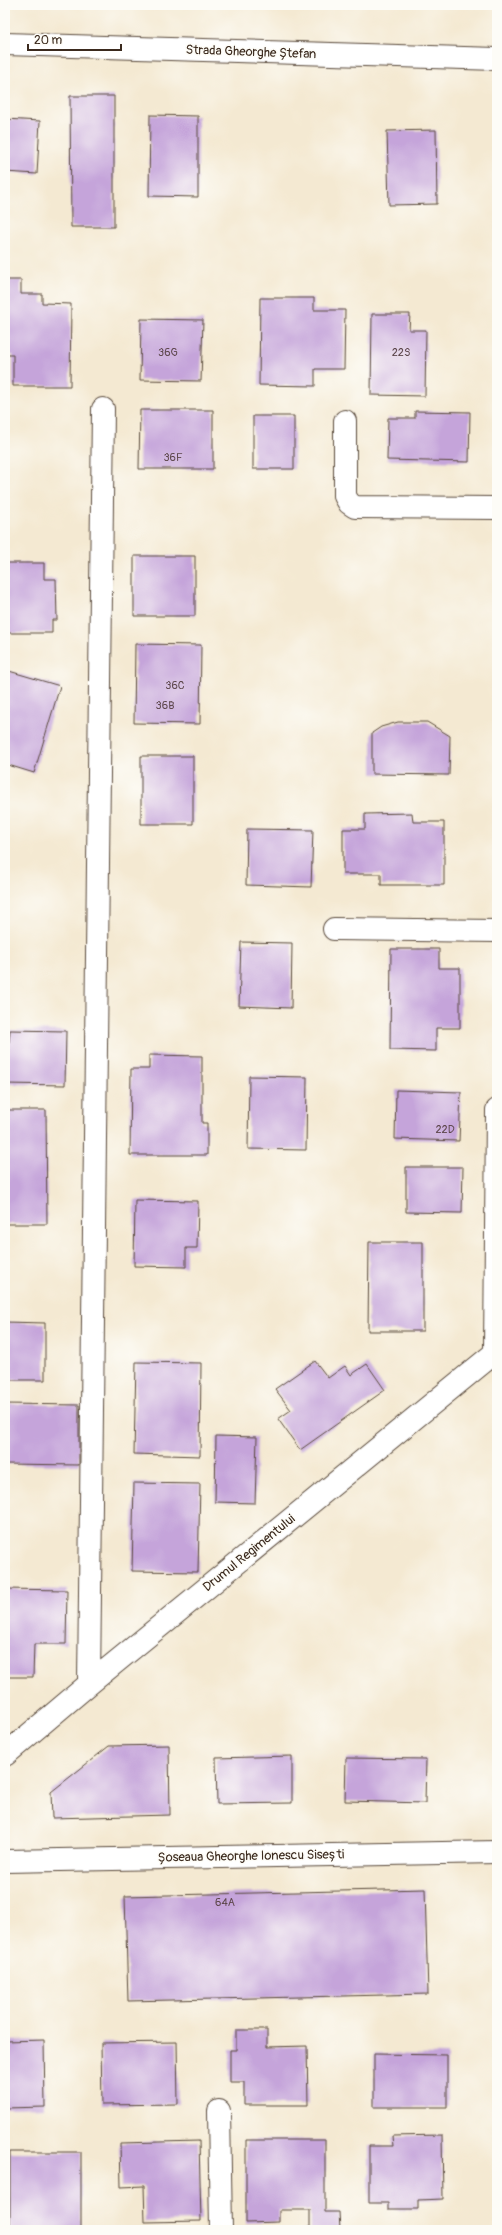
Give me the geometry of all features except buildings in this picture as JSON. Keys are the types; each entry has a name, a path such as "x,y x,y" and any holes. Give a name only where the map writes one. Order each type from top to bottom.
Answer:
{"street":[{"name":"Strada Gheorghe Ștefan","path":"5,44 497,59"},
{"path":"89,1684 103,409"},
{"path":"346,421 345,496 349,503 355,507 497,508"},
{"path":"334,929 497,931"},
{"name":"Drumul Regimentului","path":"5,1755 89,1684 496,1352 497,1110"},
{"name":"Șoseaua Gheorghe Ionescu Sisești","path":"5,1861 497,1852"},
{"path":"219,2112 221,2230"}]}
